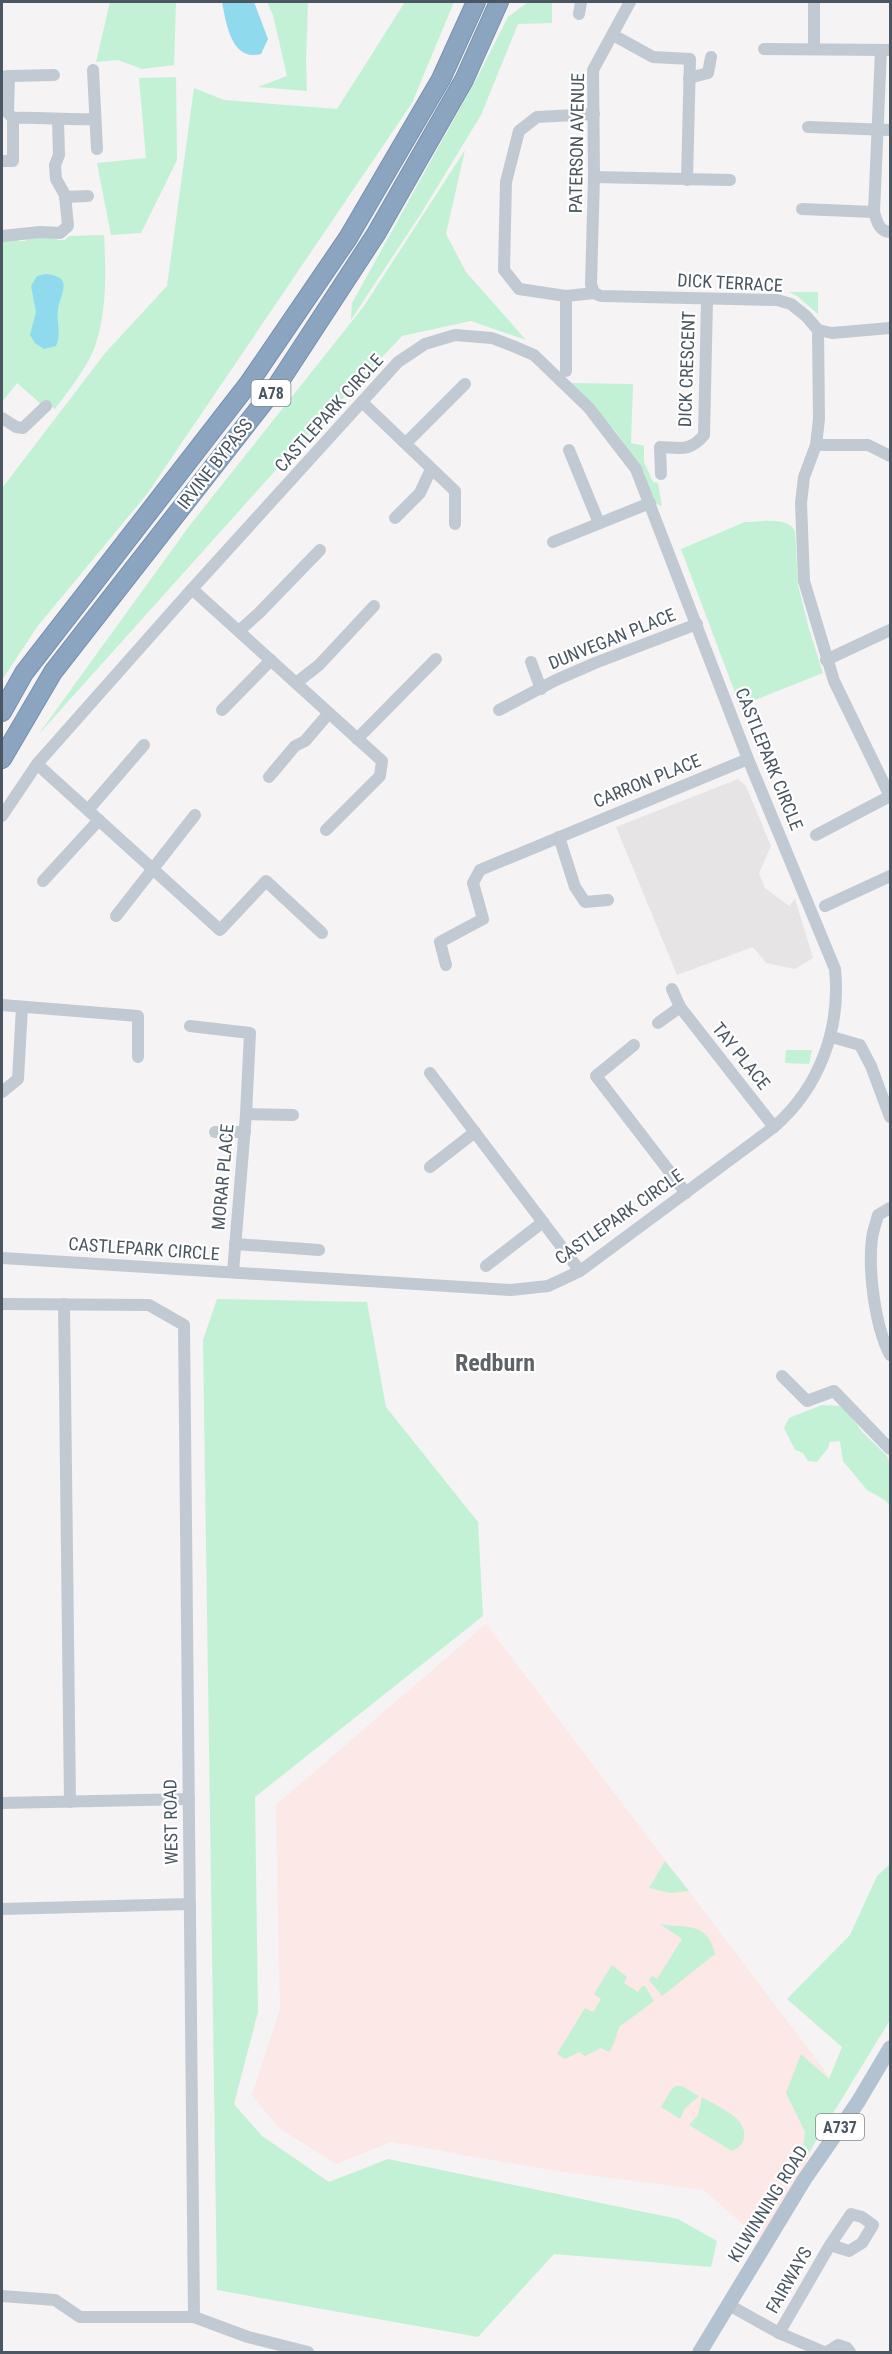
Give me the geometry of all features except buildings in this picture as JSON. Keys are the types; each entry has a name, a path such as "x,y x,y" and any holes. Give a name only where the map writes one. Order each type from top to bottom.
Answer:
{"highway":[{"name":"IRVINE BYPASS","path":"2,712 24,673 249,383 348,238 441,80 476,2"},
{"name":"IRVINE BYPASS","path":"2,759 53,672 278,384 344,284 376,234 464,80 499,2"}],"main road":[{"name":"KILWINNING ROAD","path":"700,2352 804,2180 858,2102 891,2048"}],"street":[{"name":"PATERSON AVENUE","path":"594,292 591,284 594,70 630,2"},
{"path":"814,2 814,49"},
{"path":"612,35 653,57 690,58 687,180"},
{"path":"764,49 886,50 876,130 874,212 878,225 886,232 891,232"},
{"path":"689,78 708,73 711,57"},
{"path":"93,70 97,149"},
{"path":"2,161 13,160 13,118 8,113 5,76 54,75"},
{"name":"DICK TERRACE","path":"594,114 537,117 519,131 507,182 504,270 519,289 566,296 594,292 601,296 777,300 791,304 818,330"},
{"path":"13,118 94,119"},
{"path":"2,236 40,232 60,233 68,226 65,197 56,179 55,165 59,155 58,120"},
{"path":"808,127 891,130"},
{"path":"594,177 730,180"},
{"path":"65,197 88,196"},
{"path":"802,209 874,212"},
{"path":"566,296 566,371"},
{"name":"DICK CRESCENT","path":"661,474 660,447 686,449 697,444 704,435 707,300"},
{"path":"816,834 891,796 834,681 804,581 801,520 804,477 816,445 819,418 818,330 832,333 891,328"},
{"name":"CASTLEPARK CIRCLE","path":"2,816 37,764 398,362 424,344 455,335 492,338 534,355 589,408 636,469 748,759 835,969 838,994 832,1037 812,1081 792,1111 774,1127 580,1271 548,1286 511,1290 2,1258"},
{"path":"406,443 465,384"},
{"path":"362,402 455,491 455,524"},
{"path":"2,418 16,427 23,428 46,406"},
{"path":"816,445 868,445 891,456"},
{"path":"568,450 599,523"},
{"path":"395,518 420,493 431,469"},
{"path":"553,542 650,503"},
{"path":"239,632 320,550"},
{"path":"192,589 382,761 380,776 326,830"},
{"path":"296,683 319,665 374,606"},
{"name":"DUNVEGAN PLACE","path":"499,710 595,663 697,624"},
{"path":"826,660 891,630"},
{"path":"357,739 436,658"},
{"path":"222,710 271,660"},
{"name":"DUNVEGAN PLACE","path":"531,662 541,689"},
{"path":"269,777 295,746 305,741 329,713"},
{"path":"88,810 144,746"},
{"name":"CARRON PLACE","path":"446,965 440,942 483,919 473,883 480,870 748,759"},
{"path":"37,764 220,930 266,881 322,933"},
{"path":"116,916 195,815"},
{"path":"43,881 99,820"},
{"path":"559,837 575,887 585,902 608,900"},
{"path":"825,906 891,876"},
{"name":"TAY PLACE","path":"672,989 680,1007 774,1127"},
{"path":"2,1005 138,1016 138,1057"},
{"path":"2,1092 18,1079 22,1007"},
{"path":"658,1023 680,1007"},
{"name":"MORAR PLACE","path":"190,1026 250,1033 245,1132 233,1272"},
{"path":"832,1037 860,1045 891,1117"},
{"path":"634,1046 596,1076 686,1192"},
{"path":"430,1073 580,1271"},
{"name":"MORAR PLACE","path":"246,1114 293,1115"},
{"path":"215,1132 245,1132"},
{"path":"430,1167 475,1132"},
{"path":"890,1208 878,1215 872,1239 873,1292 882,1339 891,1355"},
{"path":"486,1266 543,1221"},
{"name":"MORAR PLACE","path":"235,1244 319,1250"},
{"path":"2,1304 64,1304 70,1802"},
{"name":"WEST ROAD","path":"64,1304 149,1305 184,1325 194,2317"},
{"path":"782,1376 807,1401 834,1391 891,1449"},
{"path":"2,1803 189,1799"},
{"path":"2,1909 190,1904"},
{"name":"FAIRWAYS","path":"778,2333 830,2245"},
{"path":"2,2296 54,2300 80,2317 194,2317 248,2337 308,2352"},
{"name":"FAIRWAYS","path":"729,2305 778,2333 826,2352 838,2345 847,2348 850,2352"}],"shaded area":[{"path":"738,779 746,786 771,846 759,873 765,888 789,906 795,899 813,958 795,969 766,963 753,947 677,975 616,827"},
{"path":"486,1624 838,2088 770,2248 704,2190 550,2170 391,2142 336,2164 279,2128 252,2095 280,2009 276,1805"}],"green space":[{"path":"110,2 176,2 174,65 142,69 118,60 96,62"},
{"path":"267,2 308,2 307,91 258,87 287,76 273,15"},
{"path":"405,2 454,2 412,103 147,494 37,627 2,680 2,488 106,352 167,286 194,88 224,100 337,109"},
{"path":"528,2 552,2 552,23 518,24 481,115 422,212 351,320 352,303 478,76 508,17"},
{"path":"176,77 177,160 141,233 111,235 97,163 146,158 139,78"},
{"path":"465,150 446,234 466,272 526,340 471,321 402,336 283,462 38,735 190,525 364,306"},
{"path":"48,234 58,240 65,240 69,236 104,235 105,249 104,305 95,346 83,370 55,409 47,403 41,404 17,383 2,402 2,241 15,238 25,241 28,238"},
{"path":"789,292 818,292 818,314 797,296"},
{"path":"571,383 633,384 631,443 644,446 644,462 653,482 658,483 662,506 653,503 644,472 616,432"},
{"path":"745,522 786,523 795,531 798,585 823,673 740,706 681,549"},
{"path":"786,1050 812,1050 809,1064 785,1063"},
{"path":"217,1299 367,1302 386,1407 478,1522 483,1616 255,1797 258,2012 234,2104 262,2136 329,2182 388,2159 678,2219 717,2241 711,2267 554,2254 478,2337 217,2290 203,1340"},
{"path":"822,1405 840,1406 887,1456 890,1466 890,1506 885,1500 867,1490 843,1461 840,1441 830,1442 817,1462 808,1461 803,1453 795,1450 784,1428 789,1418"},
{"path":"665,1861 689,1891 670,1893 649,1888"},
{"path":"890,1864 890,2020 805,2159 802,2155 805,2132 786,2093 801,2054 829,2079 842,2047 787,1999 850,1935 877,1876"},
{"path":"660,1924 701,1931 707,1936 715,1954 662,1996 649,1980 652,1976 657,1979 682,1939"},
{"path":"612,1965 627,1977 624,1983 638,1992 642,1986 645,1986 654,2001 619,2027 609,2052 601,2048 585,2056 579,2052 565,2059 557,2054 585,2008 593,2012 601,1999 594,1994"},
{"path":"676,2086 682,2086 699,2096 685,2108 680,2119 661,2107"},
{"path":"702,2097 730,2113 741,2124 744,2138 736,2149 732,2151 689,2125 698,2115"}],"water":[{"path":"222,2 254,2 268,39 261,54 251,55 243,52 237,46 228,29"},
{"path":"46,274 60,278 64,286 58,309 58,341 56,346 44,349 35,343 30,335 36,312 31,286 37,276"}],"district":[{"name":"Redburn","path":"495,1363"}]}
